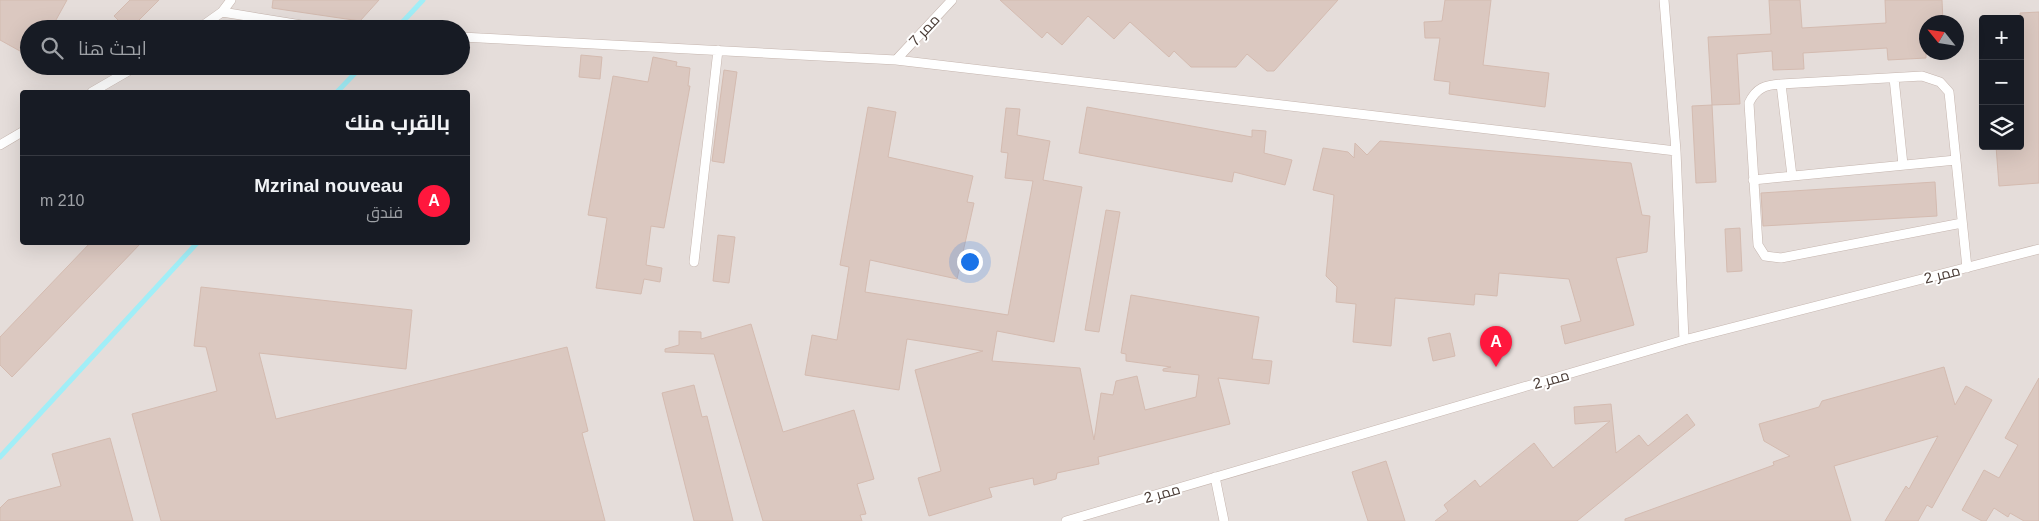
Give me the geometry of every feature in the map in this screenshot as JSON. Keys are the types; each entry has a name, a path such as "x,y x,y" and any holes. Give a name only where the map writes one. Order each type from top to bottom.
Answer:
{"lane":[{"path":"211,20 222,12 231,0"},
{"name":"ممر 7","path":"896,60 952,0"},
{"path":"1664,0 1676,151 1684,340"},
{"path":"222,12 271,20"},
{"path":"470,37 896,60 1676,151"},
{"path":"694,262 718,50"},
{"path":"95,90 121,75"},
{"path":"1962,222 1893,238 1781,258 1765,256 1758,245 1749,103 1754,92 1766,85 1922,76 1940,82 1949,92 1967,268"},
{"path":"1894,78 1903,165"},
{"path":"1781,84 1792,176"},
{"path":"0,145 20,133"},
{"path":"1754,180 1956,160"},
{"name":"ممر 2","path":"1066,521 1684,340 2039,249"},
{"path":"1215,477 1224,521"}],"shaded area":[{"path":"0,0 2039,0 2039,521 0,521"}],"building":[{"path":"0,0 67,0 56,20 20,20 20,51 0,40"},
{"path":"130,0 159,0 139,20 118,20 114,16"},
{"path":"273,0 379,0 361,20 272,8"},
{"path":"1000,0 1338,0 1274,71 1267,71 1247,54 1236,67 1191,67 1174,51 1169,57 1130,22 1114,39 1088,16 1062,45 1047,32 1042,38"},
{"path":"1445,0 1491,0 1483,65 1549,73 1545,107 1449,94 1450,82 1434,80 1440,38 1425,38 1424,22 1442,21"},
{"path":"1769,0 1800,0 1802,28 1886,23 1885,0 1942,0 1943,15 1919,15 1919,58 1888,60 1887,48 1803,53 1804,69 1773,70 1772,51 1737,54 1740,104 1712,105 1708,37 1771,34"},
{"path":"2039,12 2039,183 1999,186 1996,150 2024,150 2024,15 2020,15 2020,13"},
{"path":"581,55 602,57 600,79 579,77"},
{"path":"653,57 677,62 676,66 690,68 688,86 690,86 664,228 651,226 646,265 662,268 660,282 644,279 641,294 596,288 607,218 588,215 613,76 648,82"},
{"path":"724,70 737,72 724,163 712,161"},
{"path":"1712,105 1716,182 1696,183 1692,106"},
{"path":"868,107 896,112 888,157 973,176 967,202 974,203 957,279 870,260 865,292 1008,315 1033,181 1005,178 1008,153 1001,152 1006,108 1020,109 1017,135 1050,141 1043,180 1082,187 1054,342 997,331 992,361 1080,368 1094,440 1101,393 1113,395 1116,381 1137,376 1145,410 1196,397 1199,375 1163,371 1163,369 1171,367 1126,361 1126,354 1121,353 1131,295 1259,317 1252,359 1272,361 1269,384 1218,378 1230,424 1098,457 1099,464 1057,473 1056,479 1034,485 1033,478 989,488 992,497 929,516 918,478 941,471 915,370 983,351 907,339 899,390 805,375 812,335 837,340 849,267 840,265"},
{"path":"1087,107 1252,137 1252,130 1266,131 1264,153 1292,160 1285,185 1234,172 1232,182 1079,153"},
{"path":"1380,141 1631,163 1642,215 1650,216 1647,252 1616,258 1634,325 1565,344 1561,326 1581,321 1569,279 1499,273 1497,296 1475,294 1474,305 1395,298 1391,346 1353,342 1356,304 1336,302 1337,287 1326,276 1334,195 1313,190 1323,148 1348,152 1354,158 1355,143 1367,155"},
{"path":"1935,182 1937,216 1763,226 1761,193"},
{"path":"1106,210 1120,212 1099,332 1085,330"},
{"path":"1740,228 1742,271 1727,272 1725,229"},
{"path":"718,235 735,237 729,283 713,281"},
{"path":"88,245 139,245 12,377 0,365 0,337"},
{"path":"201,287 412,310 406,369 259,353 276,419 567,347 588,431 582,433 605,521 161,521 132,414 217,391 206,347 194,346"},
{"path":"751,324 783,432 854,410 874,479 857,484 866,514 860,515 862,521 763,521 714,354 665,352 665,349 679,345 679,331 701,332 701,339"},
{"path":"1450,333 1455,356 1433,361 1428,338"},
{"path":"1944,367 1955,405 1966,386 1992,400 1932,508 1927,505 1918,521 1885,521 1906,486 1909,489 1938,436 1834,466 1851,521 1625,521 1625,519 1774,465 1773,462 1790,456 1764,441 1759,424 1819,407 1822,401"},
{"path":"2039,378 2039,521 2024,521 2010,513 2008,517 1994,508 1986,521 1982,521 1962,510 1984,470 1999,478 2018,445 2005,438"},
{"path":"694,385 702,417 707,416 733,521 694,521 662,393"},
{"path":"1611,404 1616,453 1639,435 1648,446 1687,414 1695,425 1577,521 1435,521 1448,511 1444,505 1475,480 1480,487 1534,443 1553,468 1610,421 1575,424 1574,407"},
{"path":"110,438 133,521 0,521 0,508 8,500 61,486 52,454"},
{"path":"1386,461 1405,521 1368,521 1352,472"}],"waterway":[{"path":"404,20 423,0"},
{"path":"339,90 353,75"},
{"path":"0,457 195,245"}],"place":[{"name":"Mzrinal nouveau","path":"1496,367"}]}
